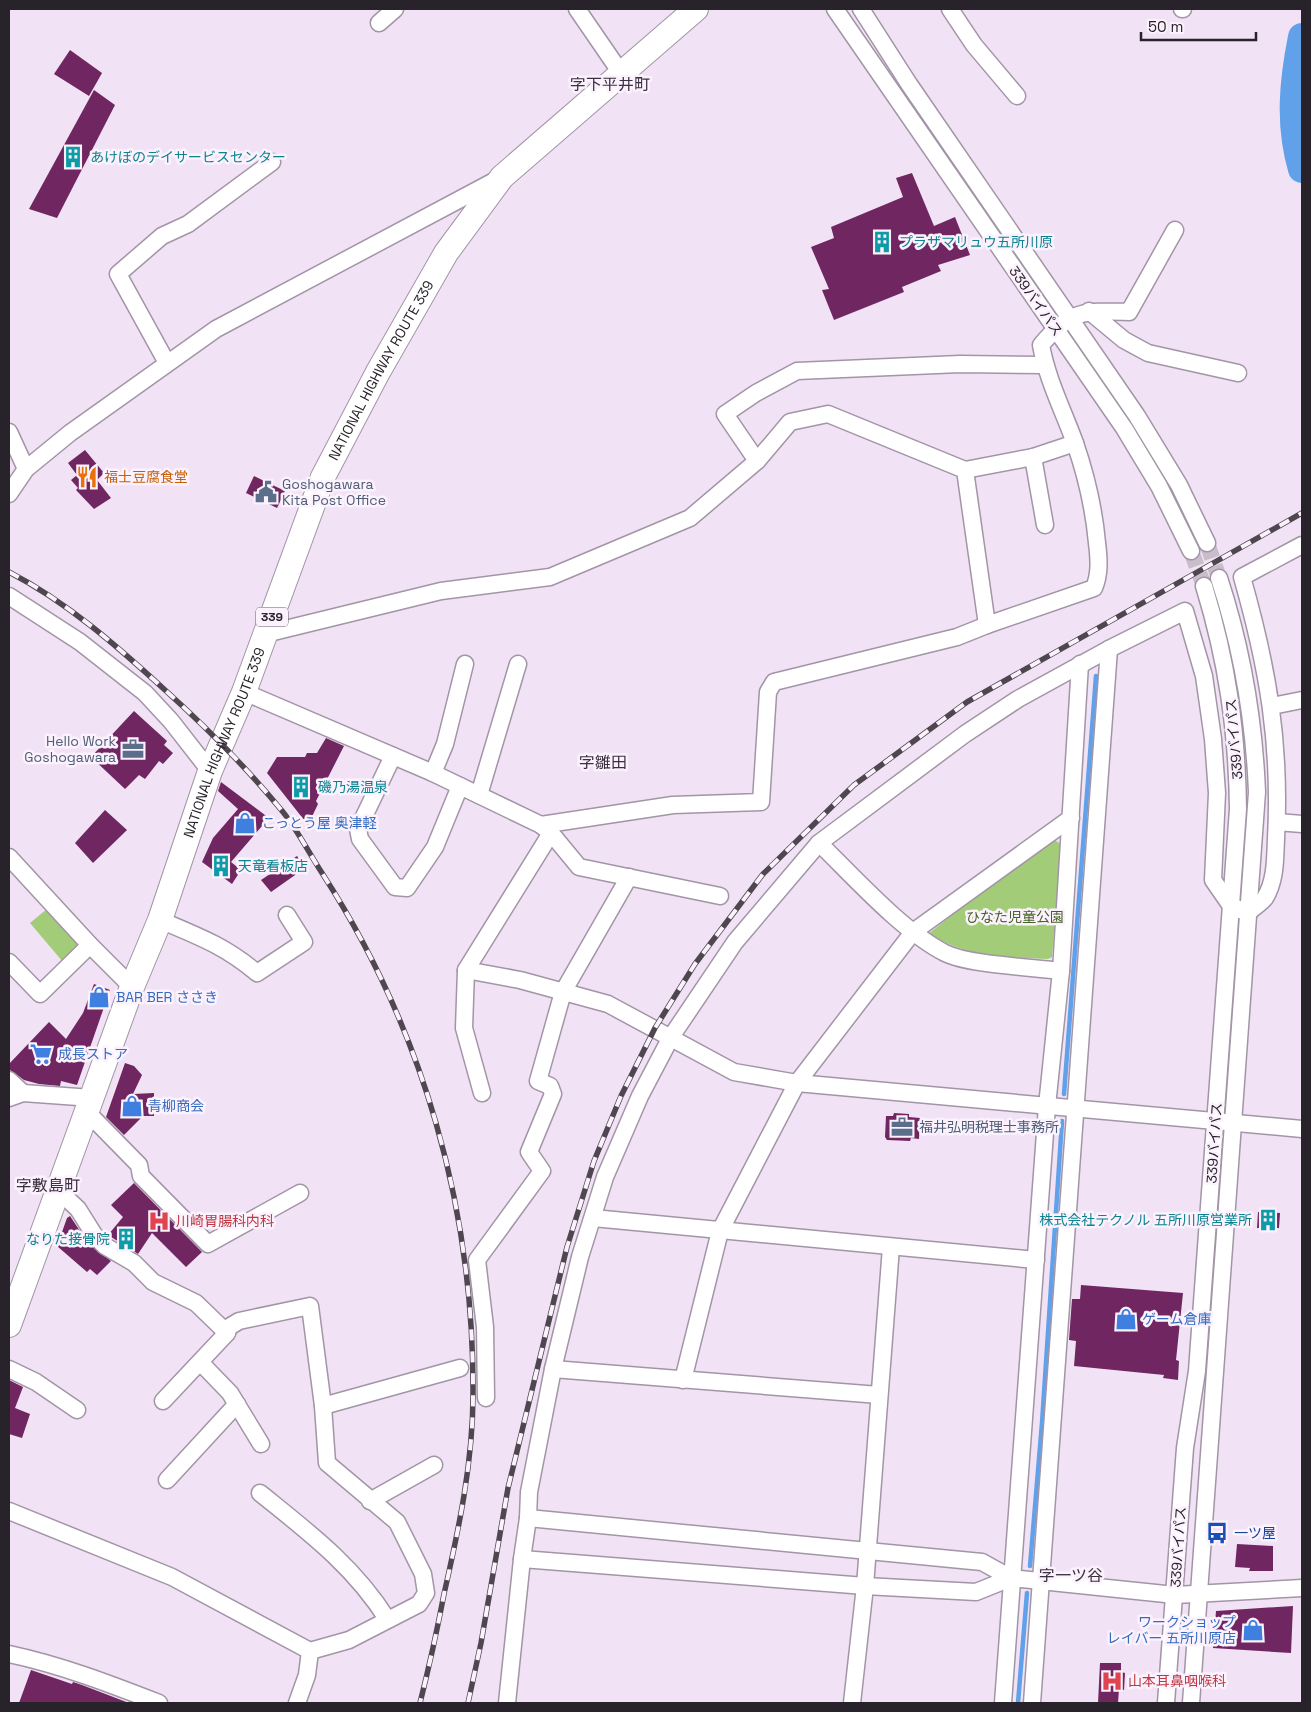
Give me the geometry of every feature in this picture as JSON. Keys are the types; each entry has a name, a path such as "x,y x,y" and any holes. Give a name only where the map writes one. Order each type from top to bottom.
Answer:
{"highway":[{"name":"NATIONAL HIGHWAY ROUTE 339","path":"9,1325 132,987 160,920 210,771 244,692 323,477 373,381 446,253 502,177 696,9"}],"street":[{"path":"379,23 395,9"},
{"path":"577,9 621,73"},
{"name":"339バイパス","path":"834,9 1056,329 1144,460 1181,528 1191,551"},
{"path":"861,9 909,84 1159,451 1207,543"},
{"path":"950,9 974,46 1017,96"},
{"path":"167,364 118,274 162,236 188,224 272,162"},
{"path":"9,494 26,469 70,432 216,329 502,177"},
{"path":"482,1093 464,1028 466,970 546,829 674,805 761,802 768,692 774,682 957,637 1094,588 1098,578 1096,524 1086,479 1075,443 1044,365 1041,345 1070,318 1089,311 1129,312 1175,230"},
{"path":"1089,311 1124,340 1148,353 1238,373"},
{"path":"757,461 725,414 756,393 797,371 960,364 1044,365"},
{"path":"265,634 441,591 550,577 690,518 757,461 790,422 828,414 965,470 1033,457 1075,443"},
{"path":"9,432 26,469"},
{"path":"1033,457 1045,525"},
{"path":"965,470 987,625"},
{"path":"1248,913 1265,898 1274,876 1278,765 1272,706 1260,641 1242,577 1302,545"},
{"path":"1191,1703 1257,792 1254,728 1237,640 1220,578"},
{"name":"339バイパス","path":"1166,1703 1185,1448 1196,1371 1238,809 1234,720 1220,642 1204,586"},
{"path":"9,596 80,642 145,693 171,721 210,771"},
{"path":"507,1703 528,1518 529,1492 553,1369 580,1257 605,1177 628,1123 671,1037 735,942 819,843 965,734 1018,699 1080,664 1185,611 1204,676 1213,739 1216,793 1213,880 1231,906 1248,913"},
{"path":"1032,1703 1109,649"},
{"path":"433,773 445,744 465,664"},
{"path":"478,795 518,664"},
{"path":"1003,1703 1047,1106 1061,970 1080,664"},
{"path":"244,692 433,773 546,829 579,867 720,896"},
{"path":"1272,706 1302,700"},
{"path":"393,756 358,829 360,839 395,887 407,888 435,847 460,786"},
{"path":"683,1380 720,1231 797,1083 913,932 1071,818"},
{"path":"1277,822 1302,824"},
{"path":"819,843 913,932 946,954 984,962 1061,970"},
{"path":"9,856 90,946 132,987"},
{"path":"486,1398 485,1327 477,1260 542,1171 529,1152 553,1094 550,1086 538,1081 563,992 629,877"},
{"path":"160,920 210,940 235,954 257,973 304,942 287,915"},
{"path":"9,962 40,994 90,946"},
{"path":"466,970 520,980 608,1004 734,1072 797,1083 1302,1129"},
{"path":"9,1080 16,1096 90,1105 139,1165 141,1176 208,1244 300,1193"},
{"path":"59,1191 78,1209 95,1236 105,1246 134,1263 153,1282 196,1303 227,1332"},
{"path":"593,1218 1036,1260"},
{"path":"852,1703 865,1586 891,1247"},
{"path":"9,1512 172,1577 310,1651 350,1640 387,1619 419,1604 426,1593 422,1574 397,1522 370,1501 327,1462 323,1406 310,1306 239,1321 229,1327 227,1332 163,1401"},
{"path":"200,1362 230,1393 261,1444"},
{"path":"9,1368 36,1382 77,1410"},
{"path":"323,1406 460,1368"},
{"path":"553,1369 879,1395"},
{"path":"167,1480 237,1404"},
{"path":"370,1501 434,1465"},
{"path":"260,1493 327,1548 371,1593 387,1619"},
{"path":"528,1518 982,1562 1011,1578 1174,1595 1302,1588"},
{"path":"522,1560 865,1586 976,1592 1011,1578"},
{"path":"298,1703 307,1675 310,1651"},
{"path":"9,1654 92,1678 159,1703"}],"green space":[{"name":"ひなた児童公園","path":"1051,838 1061,844 1052,957 1048,959 986,954 957,947 928,934"},
{"path":"47,909 77,942 77,949 63,962 30,923"}],"building":[{"path":"70,50 102,73 89,96 54,74"},
{"name":"あけぼのデイサービスセンター","path":"94,90 115,105 57,218 29,209"},
{"name":"プラザマリュウ五所川原","path":"912,173 934,226 955,217 970,255 938,265 941,271 902,287 904,292 834,320 822,290 829,289 811,247 834,238 831,227 903,197 896,178"},
{"name":"福士豆腐食堂","path":"85,450 104,473 97,480 111,498 94,509 76,490 78,488 71,480 77,475 68,463"},
{"path":"254,476 285,491 277,508 246,493"},
{"name":"Hello Work Goshogawara","path":"134,711 167,741 164,745 173,753 163,764 159,761 145,779 139,775 125,789 91,757"},
{"name":"磯乃湯温泉","path":"326,738 344,746 316,801 318,804 308,825 267,773 277,757 305,757 307,753 317,753"},
{"path":"221,782 269,818 231,862 241,870 232,884 202,862 213,838 238,809 218,791"},
{"path":"105,810 127,830 93,863 75,843"},
{"path":"297,856 305,868 271,892 261,880"},
{"name":"成長ストア","path":"94,984 110,990 77,1085 61,1081 60,1086 39,1084 24,1080 10,1070 9,1064 49,1022 66,1039 83,1013"},
{"name":"青柳商会","path":"125,1063 134,1066 142,1075 133,1094 154,1093 154,1116 143,1116 124,1135 106,1117"},
{"name":"福井弘明税理士事務所","path":"894,1113 909,1114 909,1117 920,1118 919,1139 911,1138 910,1141 887,1140 885,1137 886,1116 893,1116"},
{"name":"川崎胃腸科内科","path":"134,1183 202,1252 186,1267 152,1233 138,1254 108,1235 123,1217 111,1205"},
{"name":"株式会社テクノル 五所川原営業所","path":"1258,1212 1280,1213 1279,1228 1257,1228"},
{"path":"70,1216 88,1243 111,1261 97,1275 90,1269 87,1272 57,1246 67,1218"},
{"name":"ゲーム倉庫","path":"1081,1285 1183,1293 1176,1360 1179,1361 1178,1380 1163,1378 1164,1375 1074,1366 1076,1341 1069,1340 1072,1299 1080,1299"},
{"path":"9,1380 23,1387 15,1408 30,1414 22,1438 9,1434"},
{"path":"1237,1544 1273,1546 1273,1571 1249,1571 1250,1568 1235,1567"},
{"name":"ワークショップ レイバー 五所川原店","path":"1293,1606 1291,1653 1213,1648 1216,1611"},
{"name":"山本耳鼻咽喉科","path":"1100,1663 1121,1663 1121,1672 1125,1673 1124,1690 1119,1689 1118,1703 1098,1703"},
{"path":"31,1670 72,1684 73,1682 82,1685 129,1703 19,1703"}],"waterway":[{"path":"1302,37 1296,70 1294,103 1295,136 1302,169"},
{"path":"1064,1094 1096,676"},
{"path":"1030,1566 1042,1423 1062,1121"},
{"path":"1018,1703 1027,1593"}],"tunnel":[{"path":"1207,543 1219,578"},
{"path":"1191,551 1204,586"}],"railway":[{"path":"468,1703 481,1643 508,1488 567,1247 594,1161 621,1096 655,1028 695,964 763,874 854,785 967,702 1302,513"},
{"path":"9,572 71,611 129,657 181,704 241,764 283,812 299,834 358,933 388,994 414,1057 436,1122 452,1189 464,1256 471,1325 473,1394 471,1445 464,1495 436,1635 420,1703"}],"place":[{"name":"あけぼのデイサービスセンター","path":"73,157"},
{"name":"プラザマリュウ五所川原","path":"882,242"},
{"name":"福士豆腐食堂","path":"87,477"},
{"name":"Goshogawara Kita Post Office","path":"266,492"},
{"name":"Hello Work Goshogawara","path":"133,749"},
{"name":"磯乃湯温泉","path":"301,787"},
{"name":"こっとう屋 奥津軽","path":"245,823"},
{"name":"天竜看板店","path":"221,866"},
{"name":"BAR BER ささき","path":"99,997"},
{"name":"成長ストア","path":"41,1054"},
{"name":"青柳商会","path":"132,1106"},
{"name":"福井弘明税理士事務所","path":"902,1127"},
{"name":"株式会社テクノル 五所川原営業所","path":"1268,1220"},
{"name":"川崎胃腸科内科","path":"159,1221"},
{"name":"なりた接骨院","path":"126,1239"},
{"name":"ゲーム倉庫","path":"1126,1319"},
{"name":"一ツ屋","path":"1217,1533"},
{"name":"ワークショップ レイバー 五所川原店","path":"1253,1630"},
{"name":"山本耳鼻咽喉科","path":"1112,1681"}],"district":[{"name":"字下平井町","path":"610,84"},
{"name":"字雛田","path":"603,762"},
{"name":"字敷島町","path":"48,1185"},
{"name":"字一ツ谷","path":"1071,1575"}]}
